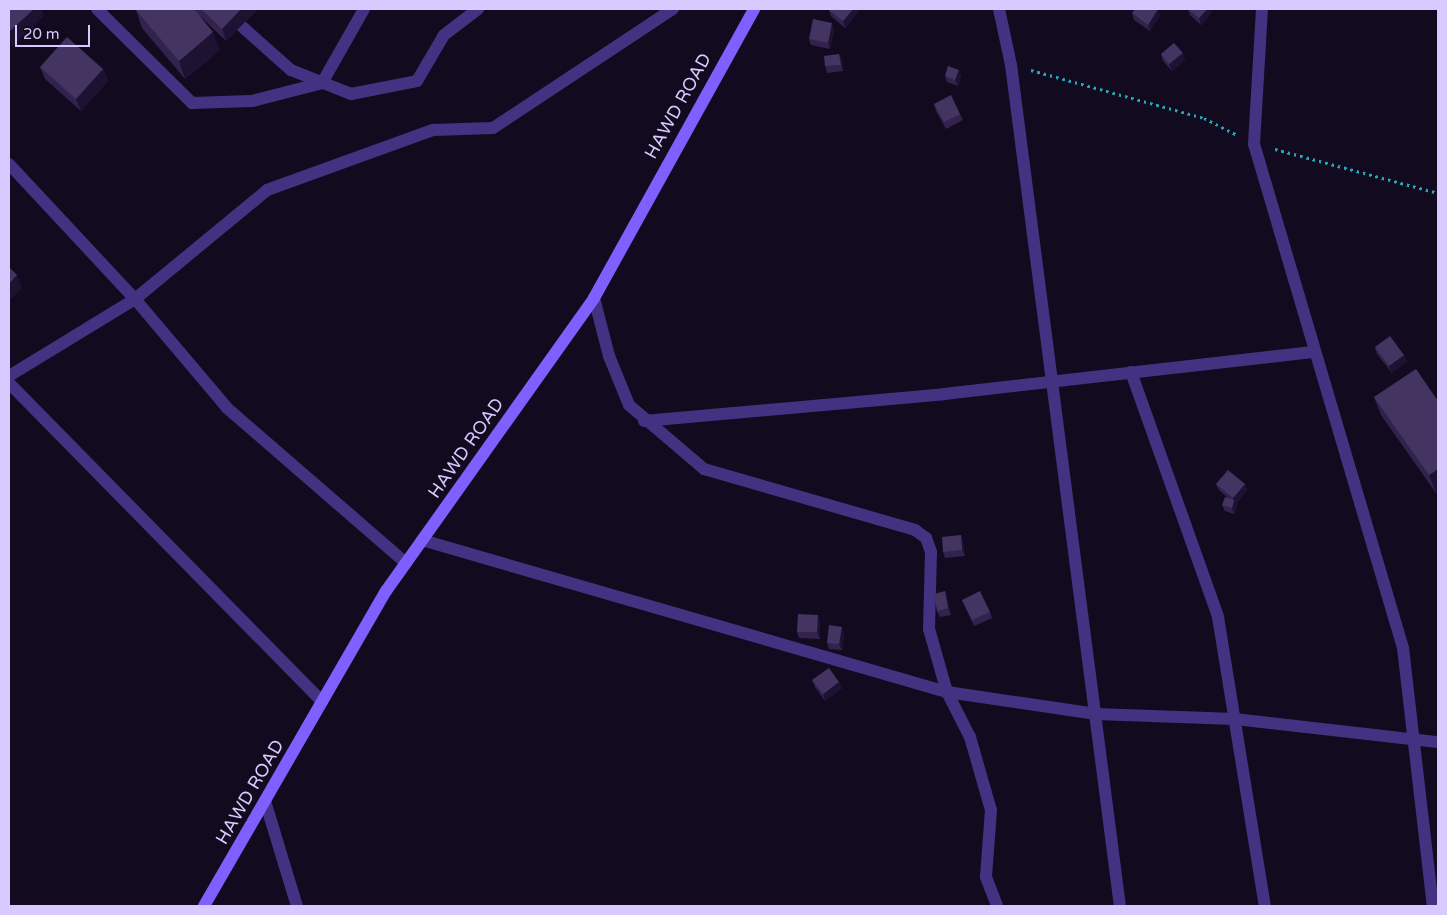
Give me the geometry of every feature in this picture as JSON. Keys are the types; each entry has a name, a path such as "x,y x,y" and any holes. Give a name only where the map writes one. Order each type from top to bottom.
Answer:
{"main road":[{"name":"HAWD ROAD","path":"204,906 322,702 406,563 594,298 754,9"}],"street":[{"path":"97,9 192,103 252,101 322,83 364,9"},
{"path":"229,9 238,23 291,70 351,94 417,81 444,34 478,9"},
{"path":"9,376 135,299 266,190 433,130 493,128 673,9"},
{"path":"999,9 1011,65 1120,906"},
{"path":"1262,9 1254,144 1404,648 1418,742 1434,906"},
{"path":"9,164 135,299 226,408 406,563"},
{"path":"594,298 609,356 629,405 644,421 704,469 915,530 926,538 931,552 929,629 947,692 970,737 991,810 986,877 996,906"},
{"path":"644,421 1316,352"},
{"path":"1132,372 1218,617 1265,906"},
{"path":"9,383 322,702"},
{"path":"422,540 947,692 1096,714 1235,719 1418,742 1438,742"},
{"path":"265,801 297,906"}],"path":[{"path":"1011,65 1204,118 1254,144 1438,193"}],"building":[{"path":"9,9 34,9 9,32"},
{"path":"137,9 194,9 213,32 179,61"},
{"path":"201,9 241,9 222,29"},
{"path":"829,9 853,9 843,21"},
{"path":"1135,9 1158,9 1148,25 1132,13"},
{"path":"1188,9 1207,9 1199,18"},
{"path":"813,19 832,23 828,43 809,39"},
{"path":"67,37 103,69 76,99 40,67"},
{"path":"1174,43 1183,53 1169,64 1161,54"},
{"path":"839,54 841,65 825,66 824,56"},
{"path":"948,66 959,70 955,80 945,76"},
{"path":"951,95 960,114 944,122 934,104"},
{"path":"9,267 17,275 9,284"},
{"path":"1390,336 1404,355 1389,366 1375,347"},
{"path":"1416,369 1438,401 1438,469 1429,475 1374,397"},
{"path":"1228,470 1245,484 1233,498 1216,484"},
{"path":"1225,497 1234,500 1232,508 1222,505"},
{"path":"961,535 962,550 943,552 942,537"},
{"path":"945,591 948,608 937,611 934,594"},
{"path":"980,591 990,612 972,620 962,600"},
{"path":"798,614 818,615 817,632 797,632"},
{"path":"829,625 842,627 839,644 827,643"},
{"path":"829,668 839,682 823,694 812,680"}]}
